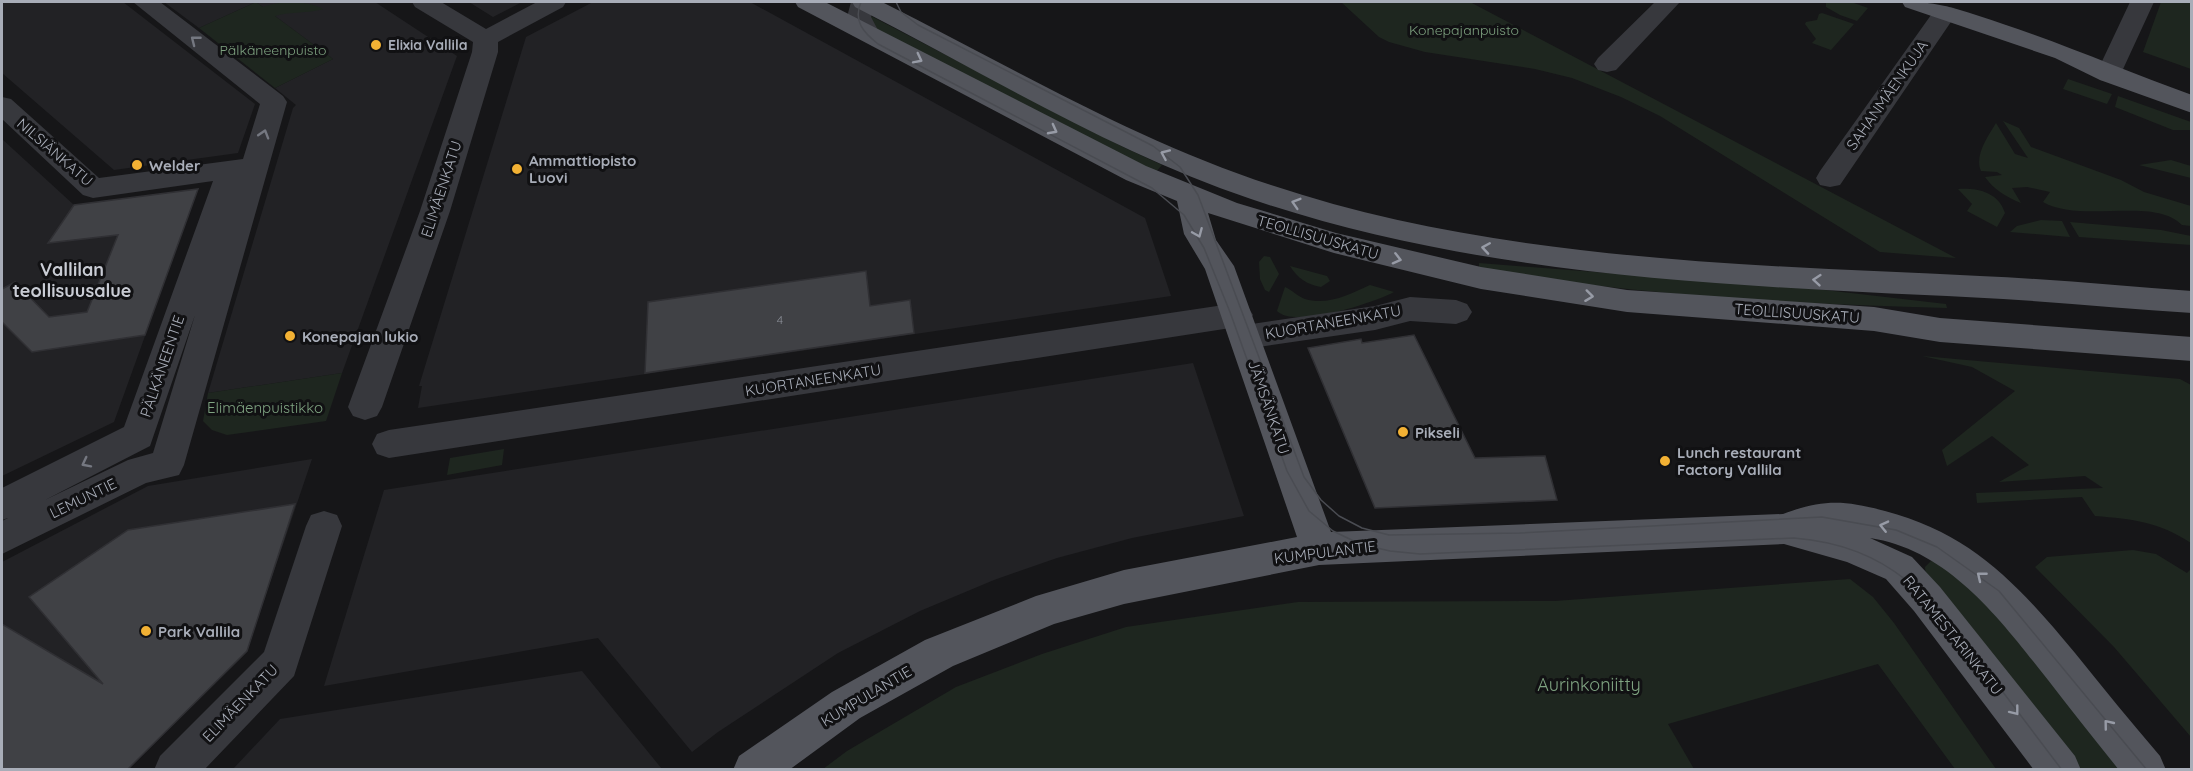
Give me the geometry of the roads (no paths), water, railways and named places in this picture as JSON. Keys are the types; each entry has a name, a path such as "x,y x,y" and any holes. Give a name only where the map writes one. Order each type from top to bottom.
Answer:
{"main road":[{"name":"TEOLLISUUSKATU","path":"807,2 1136,173 1227,210 1320,240 1423,265 1564,292 1639,302 1874,319 1940,330 2192,349"},
{"path":"863,2 890,8 1095,123 1219,177 1263,193 1373,224 1472,245 1544,256 1875,285 1986,302 2192,317"},
{"path":"1914,2 2112,68 2192,88"},
{"path":"2112,68 2192,105"},
{"path":"1191,196 1219,177"},
{"name":"JÄMSÄNKATU","path":"1219,177 1227,210 1219,266"},
{"name":"JÄMSÄNKATU","path":"1191,196 1194,225 1202,244 1219,266 1319,549"},
{"path":"1875,285 1978,287 2192,302"},
{"name":"TEOLLISUUSKATU","path":"1874,319 1933,313 2192,332"},
{"name":"KUMPULANTIE","path":"754,770 846,705 939,653 1049,608 1124,587 1319,549 1783,529 1822,517 1858,520 1904,531 1939,546 1972,569 1999,591 2145,770"},
{"name":"RATAMESTARINKATU","path":"1783,529 1854,548 1899,568 1927,599 2060,770"}],"street":[{"path":"145,2 274,102 255,166"},
{"path":"424,2 486,39 554,2"},
{"path":"863,2 859,17 866,32"},
{"path":"1607,64 1668,2"},
{"path":"2112,68 2142,2"},
{"name":"SAHANMÄENKUJA","path":"1830,178 1945,13"},
{"name":"ELIMÄENKATU","path":"365,407 444,183 485,52 486,39"},
{"name":"NILSIÄNKATU","path":"2,105 93,188 255,166"},
{"name":"LEMUNTIE","path":"2,538 140,470 167,465 238,231 255,166"},
{"name":"PÄLKÄNEENTIE","path":"2,505 138,436 224,188 255,166"},
{"name":"KUORTANEENKATU","path":"389,444 1241,326 1375,318 1410,309 1456,312"},
{"name":"ELIMÄENKATU","path":"175,770 280,663 324,526"}],"tram line":[{"path":"861,2 858,15 861,26 878,44 1152,188 1184,215 1204,248 1230,312 1287,471 1309,511 1333,531 1360,544 1390,551 1420,554 1794,538 1828,543 1857,552 1883,564 1927,599 1967,645 2062,770"},
{"path":"896,2 901,12 918,25 1153,146 1180,167 1198,195 1304,477 1321,500 1339,516 1362,528 1389,535 1520,533 1822,517 1896,530 1937,547 1999,591 2147,770"}],"place":[{"name":"Elixia Vallila","path":"376,45"},
{"name":"Welder","path":"137,165"},
{"name":"Ammattiopisto Luovi","path":"517,169"},
{"name":"Konepajan lukio","path":"290,336"},
{"name":"Pikseli","path":"1403,432"},
{"name":"Lunch restaurant Factory Vallila","path":"1665,461"},
{"name":"Park Vallila","path":"146,631"}],"district":[{"name":"Vallilan teollisuusalue","path":"72,279"}],"park label":[{"name":"Konepajanpuisto","path":"1464,30"},
{"name":"Pälkäneenpuisto","path":"273,50"},
{"name":"Elimäenpuistikko","path":"265,407"},
{"name":"Aurinkoniitty","path":"1589,684"}]}
